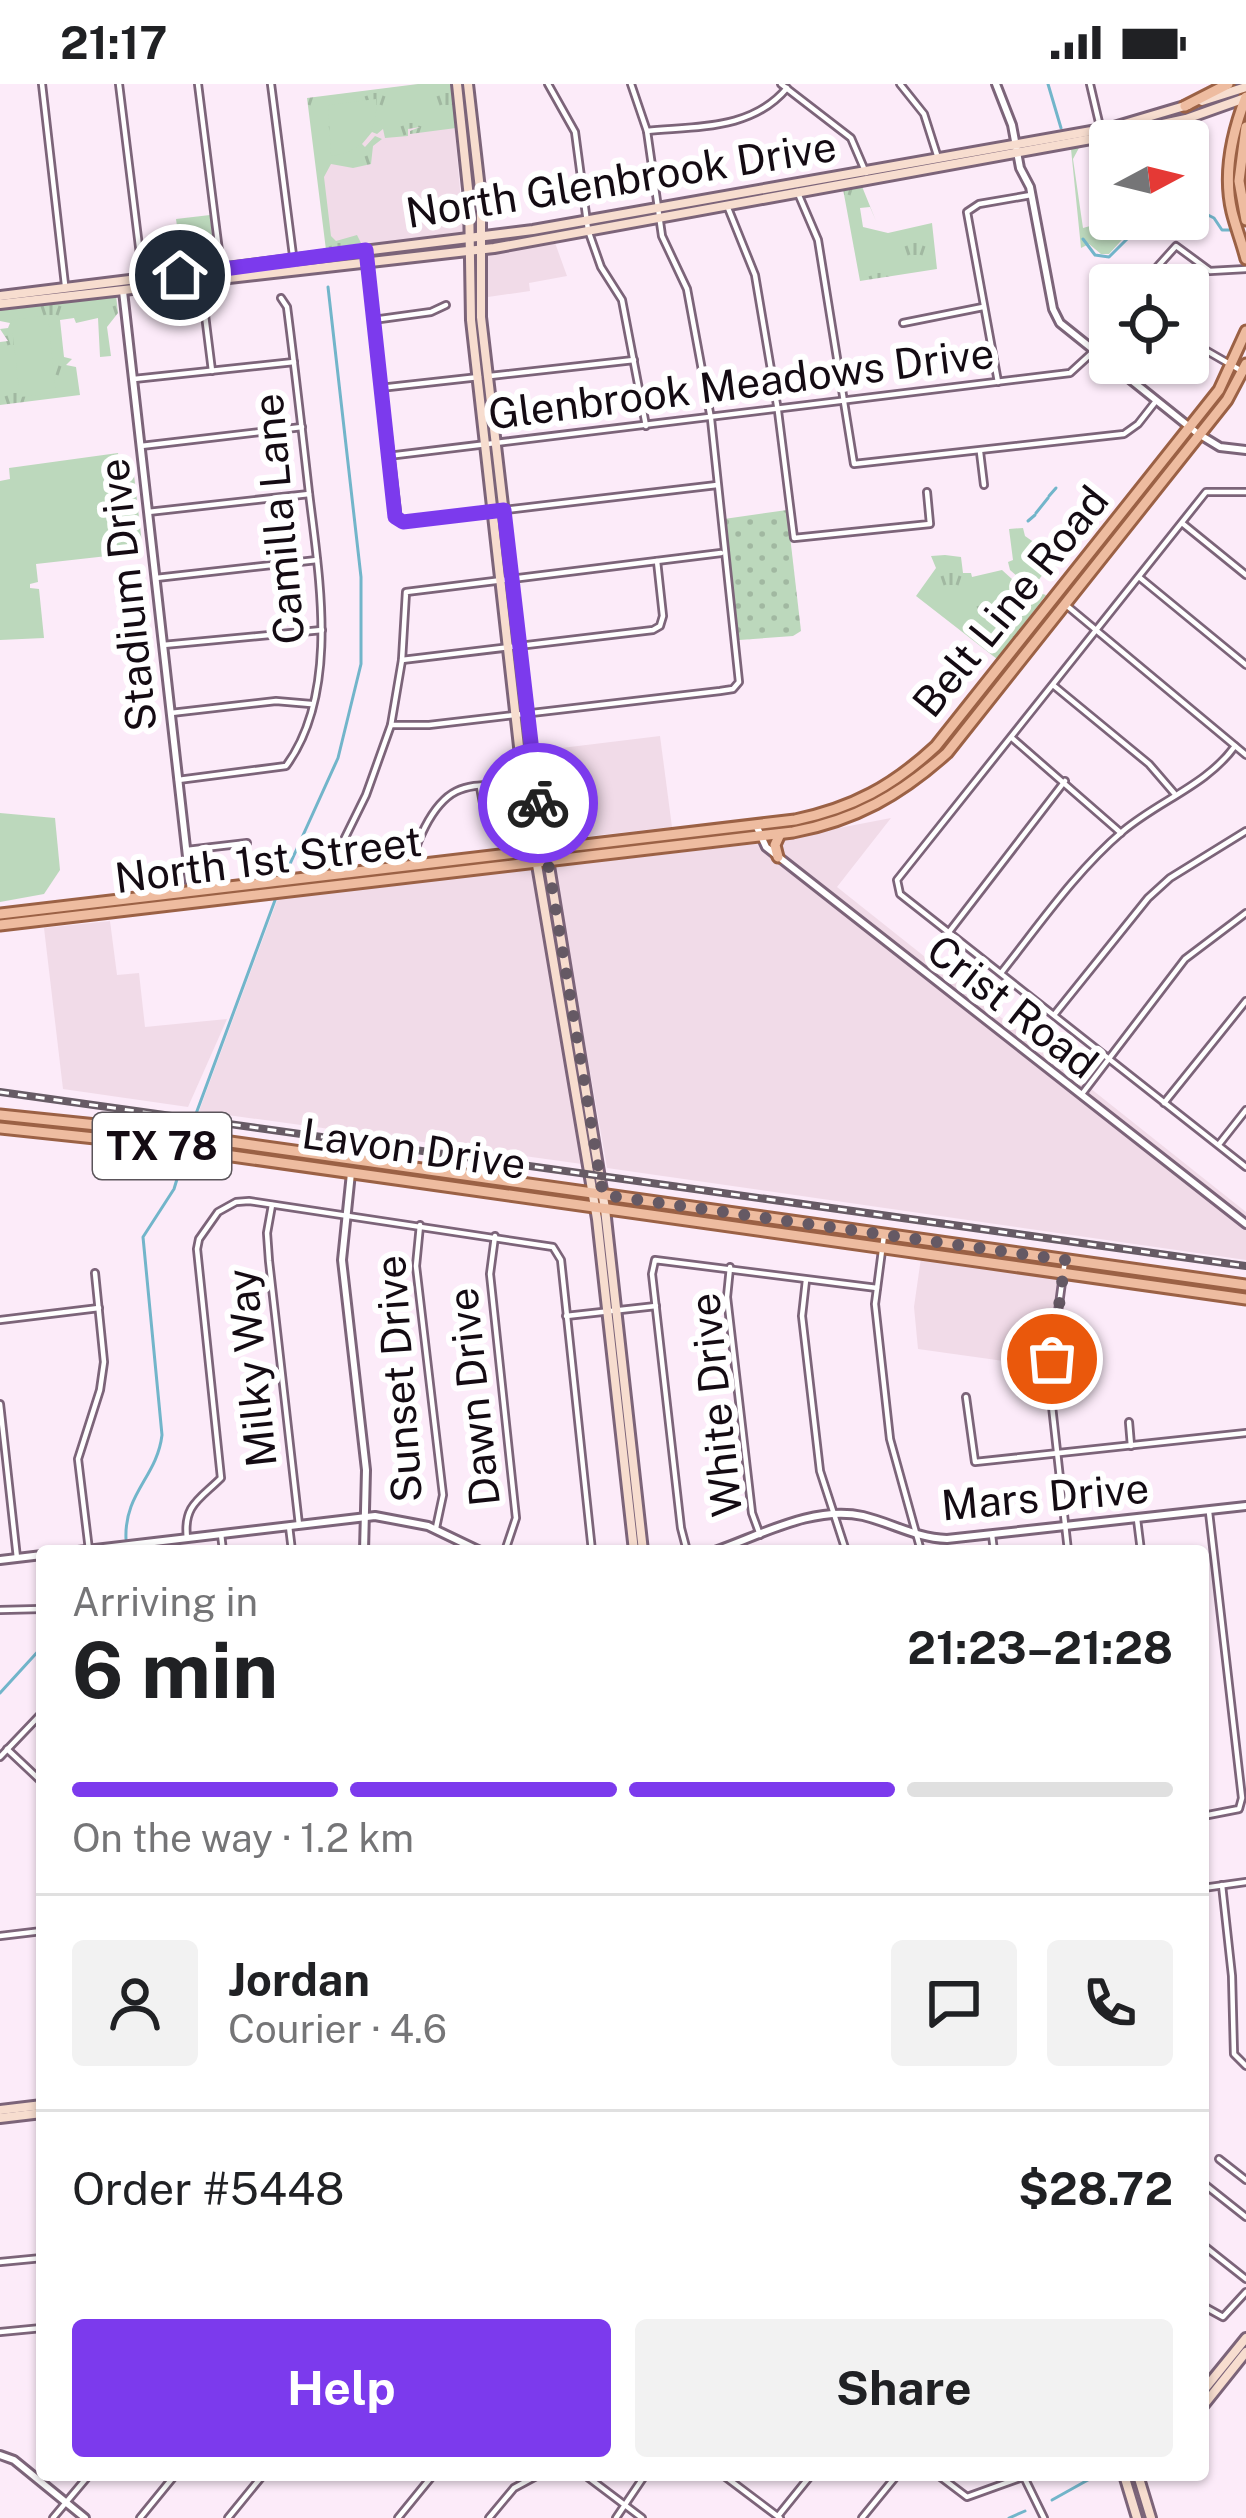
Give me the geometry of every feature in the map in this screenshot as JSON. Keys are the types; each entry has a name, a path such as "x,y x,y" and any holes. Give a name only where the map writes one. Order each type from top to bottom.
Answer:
{"main road":[{"path":"457,84 470,238 471,320 483,376"},
{"path":"468,84 482,237 483,376 507,578 520,645 539,856"},
{"path":"1185,106 1228,84"},
{"name":"North Glenbrook Drive","path":"1144,120 1246,87"},
{"name":"North Glenbrook Drive","path":"1180,120 1246,98"},
{"path":"1246,98 1230,152 1246,220"},
{"path":"1225,105 1239,117"},
{"path":"1246,128 1232,212 1246,259"},
{"path":"462,132 473,131"},
{"name":"North Glenbrook Drive","path":"294,265 367,263 482,249 1089,135"},
{"name":"North Glenbrook Drive","path":"0,300 294,265 366,250 587,226"},
{"name":"North Glenbrook Drive","path":"123,285 143,279 222,274"},
{"name":"Belt Line Road","path":"757,831 846,808 904,775 936,746 1116,530 1241,367 1246,331"},
{"path":"507,578 508,647 523,782 598,1194 638,1545"},
{"name":"Belt Line Road","path":"757,831 781,833 849,818 914,783 947,753 1060,599"},
{"path":"519,749 535,778"},
{"name":"North 1st Street","path":"0,914 33,915 757,831"},
{"path":"778,857 775,845 781,833"},
{"name":"North 1st Street","path":"334,880 413,867 446,867"},
{"name":"North 1st Street","path":"192,897 233,897 272,888"},
{"name":"North 1st Street","path":"0,925 33,915"},
{"name":"Lavon Drive","path":"0,1122 37,1118 89,1123 600,1208 1246,1299"},
{"name":"Lavon Drive","path":"0,1122 89,1137 598,1194 1246,1286"},
{"path":"89,1123 89,1137"},
{"path":"978,1261 980,1248"},
{"path":"0,2114 36,2110"},
{"path":"1209,2384 1246,2338"},
{"path":"1209,2398 1246,2351"},
{"path":"1126,2481 1137,2518"},
{"path":"1140,2481 1151,2518"}],"street":[{"path":"42,84 66,292"},
{"path":"119,84 143,279"},
{"path":"198,84 222,274"},
{"path":"271,84 294,265"},
{"path":"548,84 575,132 587,226 601,267 622,300 646,426"},
{"path":"391,725 428,725 737,686 711,418 687,289 662,236 647,131 631,84"},
{"path":"900,84 924,114 938,162"},
{"path":"996,84 1031,195 1055,316 1089,347"},
{"path":"1090,84 1099,120"},
{"path":"647,131 745,119 767,108 784,86 850,138 866,174"},
{"path":"796,187 818,240 851,456 858,466 1124,434 1156,401"},
{"path":"998,382 968,212 979,204 1031,195"},
{"path":"726,200 731,223 755,275 793,537 930,524 927,492"},
{"path":"1160,264 1176,246 1200,264"},
{"path":"366,250 395,517 403,522 718,485"},
{"path":"1209,270 1246,269"},
{"name":"Stadium Drive","path":"123,285 192,897"},
{"name":"Camilla Lane","path":"178,780 286,766 295,754 311,704 322,630 317,560 295,362 287,307 281,298"},
{"path":"373,320 431,312 446,305"},
{"path":"204,307 212,371"},
{"path":"903,323 983,307"},
{"path":"1209,351 1241,367"},
{"name":"Glenbrook Meadows Drive","path":"388,456 1070,373 1089,356"},
{"path":"380,388 634,360"},
{"path":"134,379 295,362"},
{"path":"1135,384 1220,447 1246,450"},
{"path":"141,446 302,427"},
{"path":"980,452 984,485"},
{"path":"1246,492 1205,492 897,880 900,893 1246,1167"},
{"path":"148,512 309,494"},
{"path":"1182,523 1246,575"},
{"path":"334,880 334,860 366,795 391,725 406,592 724,553"},
{"path":"156,578 317,560"},
{"path":"401,660 658,628 663,616 657,561"},
{"path":"1139,577 1246,665"},
{"path":"1060,599 1246,755"},
{"path":"163,645 322,630"},
{"path":"1053,686 1149,764 1176,795"},
{"path":"171,713 276,701 311,704"},
{"path":"1012,738 1121,832"},
{"path":"1000,973 1121,832 1212,772 1234,746"},
{"path":"949,932 1064,781"},
{"path":"413,867 417,842 437,803 448,793 523,782"},
{"path":"480,787 485,814"},
{"name":"Crist Road","path":"757,831 778,857 1246,1224"},
{"path":"1054,1016 1148,898 1170,878 1246,831"},
{"path":"186,850 248,843"},
{"path":"1080,1096 1185,959 1246,913"},
{"path":"1164,1103 1246,1001"},
{"path":"1218,1145 1246,1110"},
{"path":"351,1167 342,1260 366,1470 364,1545"},
{"path":"187,1538 185,1523 192,1502 221,1478 197,1249 218,1212 236,1202 553,1246 561,1260 591,1545"},
{"name":"Milky Way","path":"272,1204 269,1261 299,1525"},
{"name":"Sunset Drive","path":"420,1225 416,1266 442,1495 436,1529"},
{"path":"884,1235 877,1288 890,1438 920,1545"},
{"name":"Dawn Drive","path":"496,1236 490,1274 516,1518 507,1545"},
{"path":"685,1545 652,1274 655,1260 877,1288"},
{"path":"1065,1260 1051,1396 1068,1545"},
{"name":"White Drive","path":"730,1267 727,1297 752,1513 760,1535"},
{"path":"87,1545 78,1459 103,1377 95,1273"},
{"path":"806,1278 802,1316 820,1471 844,1545"},
{"path":"566,1316 656,1306"},
{"path":"0,1320 99,1308"},
{"path":"966,1397 975,1462 1246,1433"},
{"path":"0,1404 17,1558"},
{"path":"1130,1422 1131,1446"},
{"name":"Mars Drive","path":"732,1545 834,1514 860,1515 917,1535 946,1539 1246,1506"},
{"path":"1209,1511 1241,1803 1228,1814 1209,1816"},
{"path":"161,1545 366,1517 436,1529 468,1545"},
{"path":"1137,1519 1140,1545"},
{"name":"Milky Way","path":"289,1526 291,1545"},
{"path":"221,1534 222,1545"},
{"path":"992,1535 993,1545"},
{"path":"0,1560 36,1556"},
{"path":"0,1610 36,1609"},
{"path":"0,1756 36,1719"},
{"path":"8,1749 36,1776"},
{"path":"1209,1887 1246,1882"},
{"path":"1222,1886 1234,2054 1246,2066"},
{"path":"0,1936 36,1932"},
{"path":"1234,2019 1246,2019"},
{"path":"1220,2159 1246,2180"},
{"path":"1210,2188 1246,2217"},
{"path":"1209,2250 1246,2279"},
{"path":"0,2262 36,2259"},
{"path":"1209,2309 1223,2317 1246,2292"},
{"path":"0,2332 36,2329"},
{"path":"0,2455 36,2477"},
{"path":"40,2481 86,2518"},
{"path":"53,2518 84,2481"},
{"path":"140,2518 170,2481"},
{"path":"227,2518 258,2481"},
{"path":"398,2518 428,2481"},
{"path":"489,2518 514,2488 527,2481"},
{"path":"593,2481 642,2518"},
{"path":"616,2518 640,2481"},
{"path":"731,2481 779,2517 806,2481"},
{"path":"862,2518 892,2481"},
{"path":"946,2481 968,2498 1012,2481"},
{"path":"1027,2481 1044,2518"}],"shaded area":[{"path":"451,84 464,237 330,252 312,98"},
{"path":"554,240 567,276 529,283 530,291 488,297 486,254"},
{"path":"660,736 672,827 554,840 545,750"},
{"path":"891,818 837,887 1246,1212 1246,1260 607,1168 554,867 756,844"},
{"path":"532,869 582,1164 199,1111 278,898"},
{"path":"110,921 117,975 139,973 145,1027 227,1019 188,1107 63,1089 44,928"},
{"path":"921,1258 1059,1279 1047,1367 918,1349 914,1307"}],"green space":[{"path":"453,84 456,128 410,134 420,127 408,129 408,136 385,138 383,129 372,132 362,144 365,147 375,136 382,139 373,146 371,164 353,168 331,164 324,177 331,236 336,241 357,235 361,243 326,250 307,98"},
{"path":"376,99 375,121 366,138 352,150 331,156 328,105"},
{"path":"1080,146 1073,159 1089,240 1122,240 1109,254 1089,244 1081,248 1071,149"},
{"path":"861,184 876,221 870,207 860,208 863,227 888,233 932,223 937,269 860,281 843,189"},
{"path":"210,215 215,265 183,270 176,219"},
{"path":"112,294 118,313 107,327 111,356 100,357 98,318 76,323 74,318 60,320 64,357 72,359 66,365 76,367 80,395 0,405 0,342 8,341 0,329 10,323 0,321 0,308"},
{"path":"48,315 56,393 20,397 11,320"},
{"path":"118,453 120,467 133,466 143,552 36,564 38,582 30,588 39,589 44,638 0,640 0,481 10,479 9,468"},
{"path":"787,510 801,631 793,636 739,640 724,519"},
{"path":"1023,528 1025,536 1055,557 1038,581 1030,579 1026,584 1008,562 1013,560 1009,529"},
{"path":"931,556 961,557 963,573 972,577 1002,570 1033,592 1024,609 1036,592 1046,595 997,659 916,596 936,568"},
{"path":"0,813 55,818 60,870 44,894 0,902"}],"waterway":[{"path":"1048,84 1061,128"},
{"path":"1209,216 1222,230 1231,230"},
{"path":"1083,239 1095,255 1109,257 1126,240"},
{"path":"285,875 338,758 361,664 361,577 328,287"},
{"path":"1049,496 1056,488"},
{"path":"1036,513 1048,498"},
{"path":"1028,521 1035,515"},
{"path":"1007,624 1035,592"},
{"path":"190,1130 281,884"},
{"path":"126,1539 130,1509 162,1435 143,1237 174,1189 184,1156"},
{"path":"0,1693 36,1654"},
{"path":"1052,2500 1086,2481"},
{"path":"1009,2518 1025,2511"}],"railway":[{"path":"0,1092 1246,1266"}],"way so far":[{"path":"538,803 603,1195 1065,1260 1052,1359"}],"route":[{"path":"180,275 366,250 395,517 403,522 504,510 538,803"}]}
